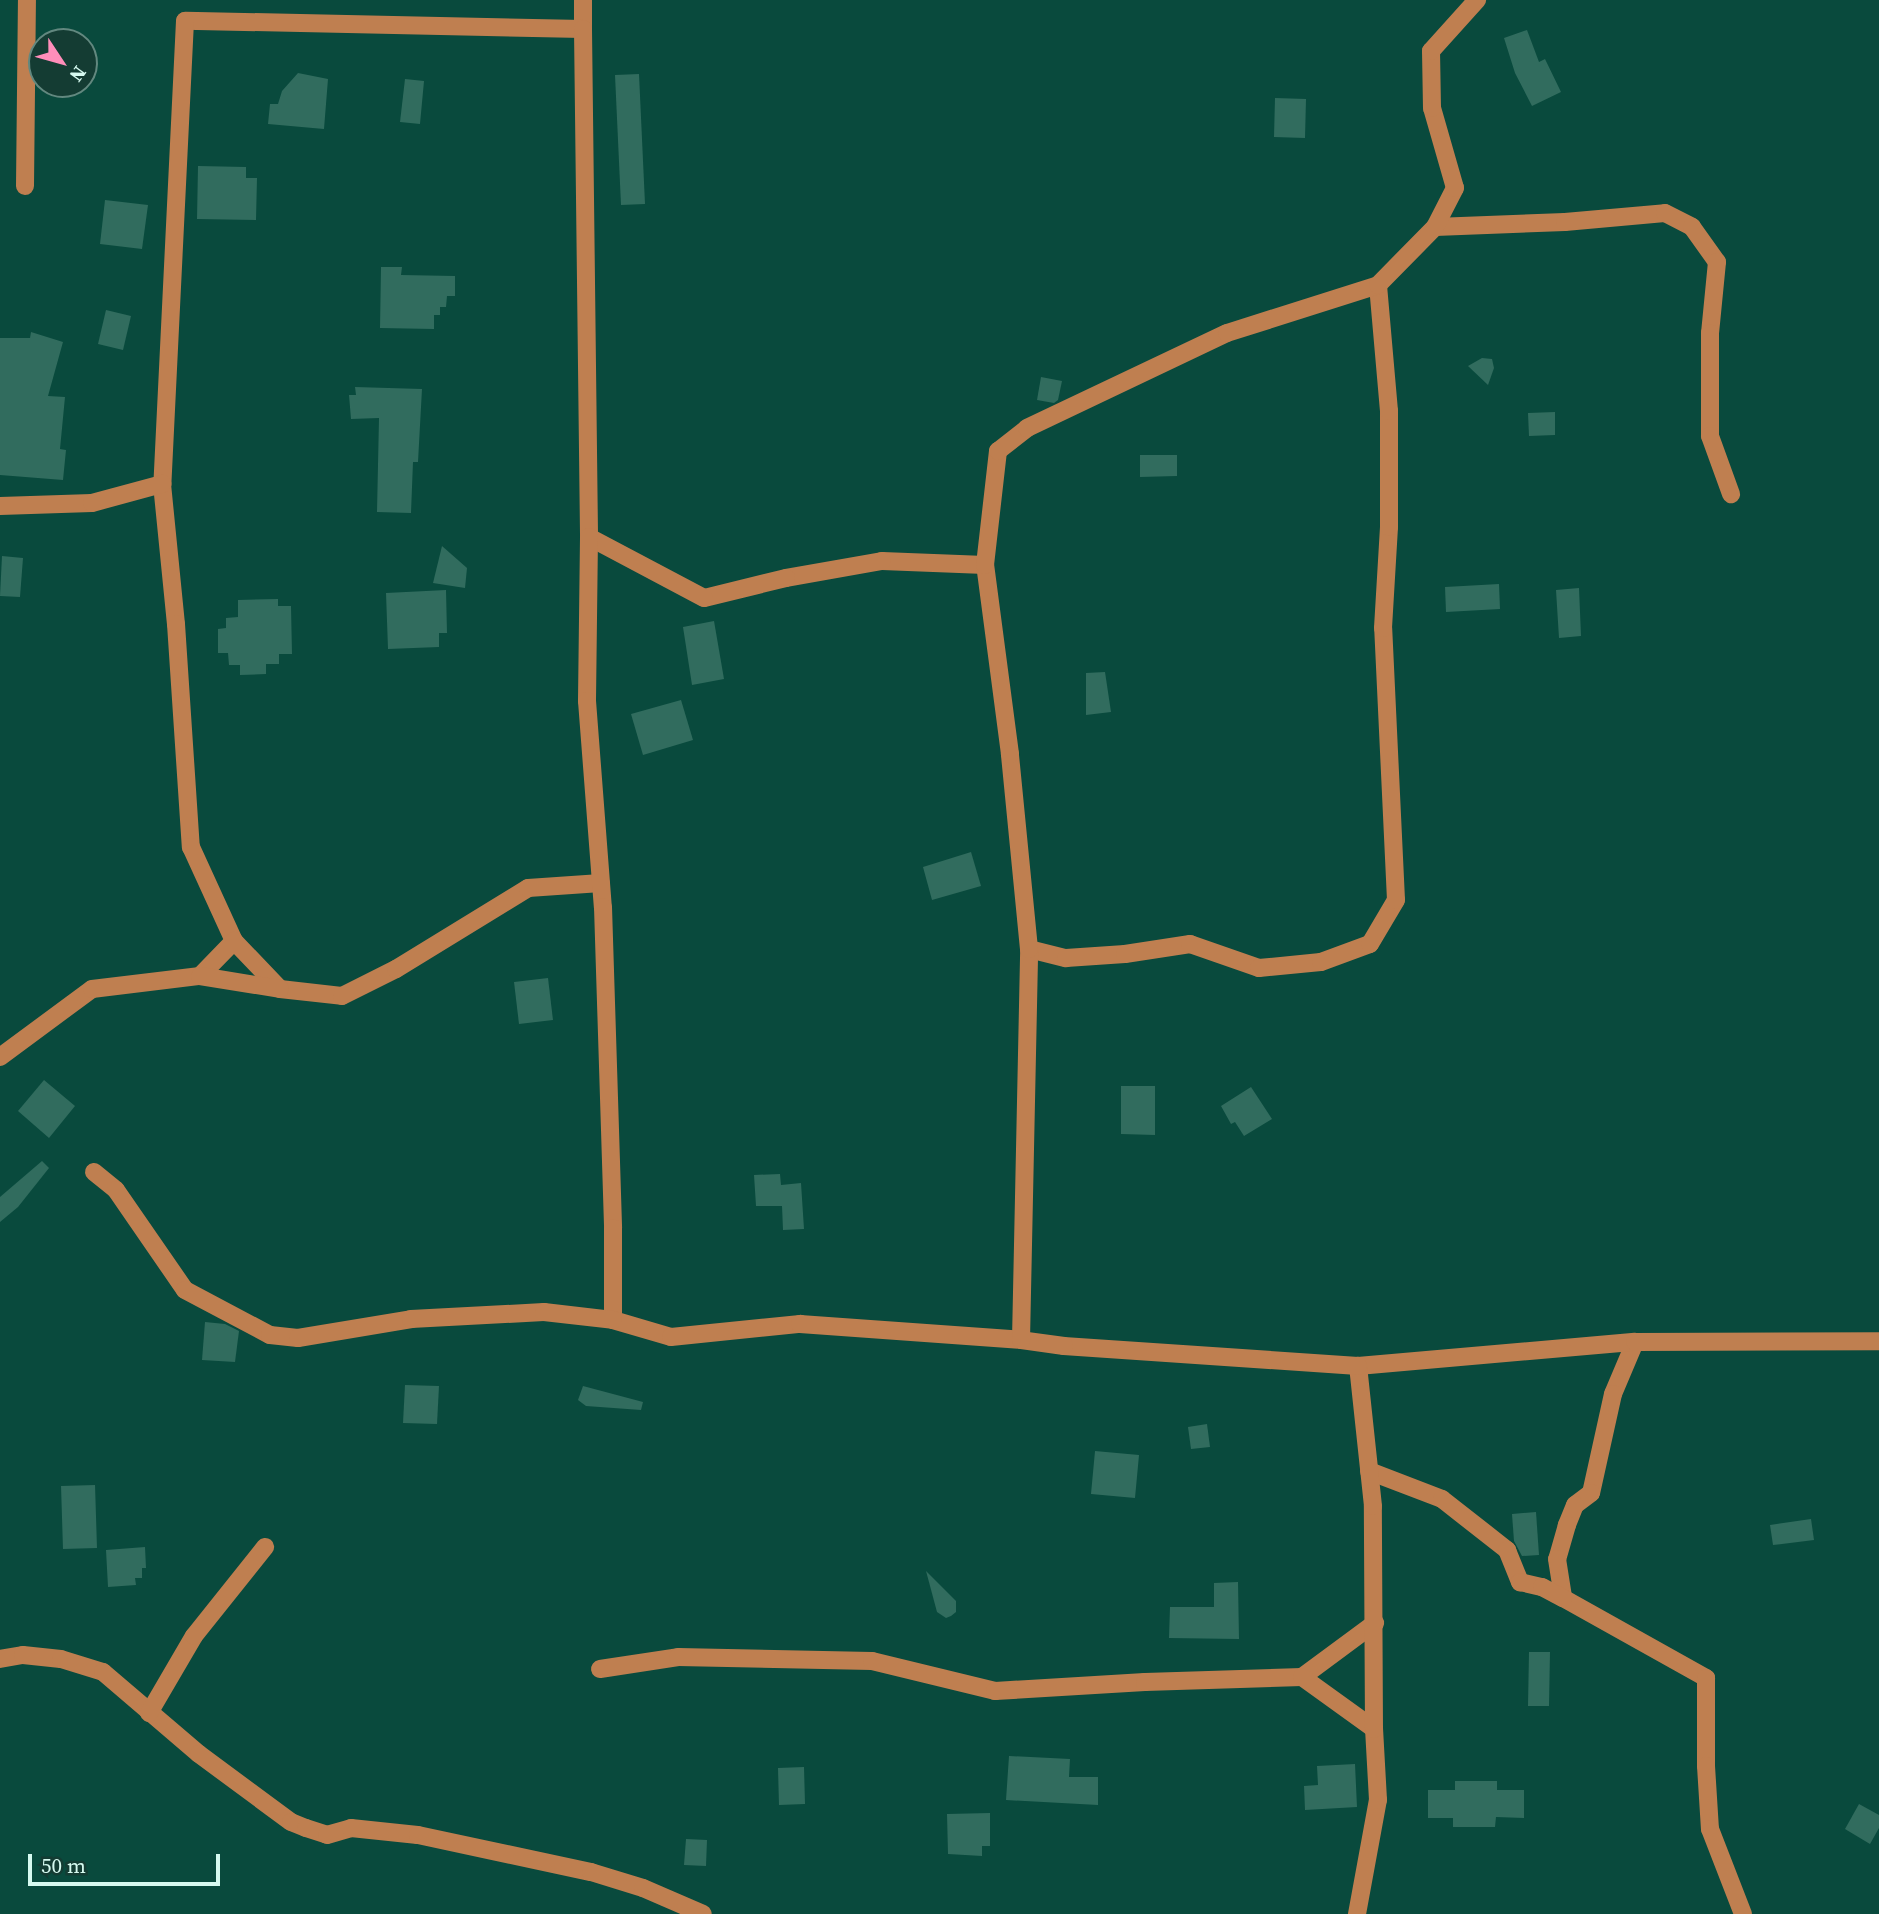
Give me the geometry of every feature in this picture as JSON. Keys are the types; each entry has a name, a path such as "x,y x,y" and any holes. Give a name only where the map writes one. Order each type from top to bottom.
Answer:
{"street":[{"path":"26,186 27,0"},
{"path":"583,0 589,537 587,701 601,883 613,1228 613,1320"},
{"path":"1021,1340 1029,949 1010,754 985,565 998,451 1027,428 1227,333 1378,285 1435,228 1455,188 1432,108 1432,51 1477,0"},
{"path":"280,989 234,941 191,847 176,624 162,484 185,21 583,29"},
{"path":"1435,228 1665,214 1692,227 1717,262 1710,333 1710,436 1731,494"},
{"path":"1029,949 1066,958 1125,954 1190,944 1259,968 1321,962 1370,944 1396,900 1383,628 1389,527 1389,411 1378,285"},
{"path":"0,506 92,503 162,484"},
{"path":"589,537 704,598 786,578 882,561 985,565"},
{"path":"0,1057 92,989 200,976 342,996 396,969 528,888 601,883"},
{"path":"200,976 234,941"},
{"path":"94,1172 116,1191 185,1290 270,1335 298,1338 411,1319 544,1312 613,1320 671,1337 800,1324 1357,1366 1635,1342 1879,1341"},
{"path":"1563,1598 1557,1559 1575,1505 1591,1493 1614,1394 1635,1342"},
{"path":"1357,1366 1369,1471 1378,1800 1357,1914"},
{"path":"1369,1471 1442,1499 1507,1550 1520,1582 1542,1587 1706,1678 1710,1829 1744,1914"},
{"path":"149,1713 194,1636 265,1546"},
{"path":"600,1668 678,1657 872,1661 995,1691 1145,1682 1302,1677 1375,1623"},
{"path":"0,1659 23,1654 103,1672 199,1754 291,1822 306,1828 327,1835 351,1828 418,1835 604,1876 643,1888 704,1914"},
{"path":"1302,1677 1374,1729"}],"building":[{"path":"1527,30 1539,62 1545,59 1561,92 1532,106 1515,73 1504,38"},
{"path":"298,73 328,79 324,129 268,124 270,104 278,104 282,91"},
{"path":"639,74 645,204 621,205 615,75"},
{"path":"405,79 424,81 420,124 400,122"},
{"path":"1275,98 1306,99 1305,138 1274,137"},
{"path":"198,166 246,167 246,178 257,178 256,220 197,219"},
{"path":"105,200 148,205 142,249 100,244"},
{"path":"381,267 402,267 401,275 455,276 455,296 447,296 446,307 440,307 440,315 434,315 434,329 380,328"},
{"path":"106,310 131,316 123,350 98,344"},
{"path":"31,332 63,342 48,396 65,397 60,449 66,450 63,480 0,475 0,338 30,338"},
{"path":"1482,358 1492,359 1494,368 1488,385 1468,366"},
{"path":"1041,377 1062,381 1058,400 1054,403 1037,400"},
{"path":"355,387 422,389 418,462 413,462 411,513 377,512 379,418 351,419 349,395 356,395"},
{"path":"1555,412 1555,435 1529,436 1528,413"},
{"path":"1140,455 1177,455 1177,476 1140,477"},
{"path":"442,546 467,568 465,588 433,583"},
{"path":"2,556 23,558 20,597 0,596"},
{"path":"1499,584 1500,609 1446,612 1445,587"},
{"path":"1579,588 1581,636 1559,638 1556,590"},
{"path":"446,590 447,633 439,633 439,647 388,649 386,593"},
{"path":"278,599 278,606 291,606 292,654 279,654 279,664 266,664 266,674 240,675 240,665 229,665 228,653 218,653 218,629 226,628 226,618 238,617 238,600"},
{"path":"714,621 724,679 692,685 683,627"},
{"path":"1105,672 1111,712 1086,715 1086,673"},
{"path":"681,700 693,740 643,755 631,714"},
{"path":"971,852 981,886 932,900 923,867"},
{"path":"548,978 553,1020 519,1024 514,982"},
{"path":"44,1080 75,1106 49,1138 18,1111"},
{"path":"1121,1086 1155,1086 1155,1135 1121,1134"},
{"path":"1251,1087 1272,1119 1244,1136 1235,1122 1231,1124 1221,1106"},
{"path":"42,1161 49,1168 18,1207 0,1222 0,1197"},
{"path":"780,1174 781,1185 801,1183 804,1229 783,1230 782,1206 756,1206 754,1175"},
{"path":"205,1322 225,1324 239,1331 235,1362 202,1360"},
{"path":"405,1385 439,1386 437,1424 403,1423"},
{"path":"583,1386 643,1402 641,1410 586,1406 578,1400"},
{"path":"1207,1424 1210,1447 1191,1449 1188,1427"},
{"path":"1095,1451 1139,1455 1135,1498 1091,1494"},
{"path":"95,1485 97,1548 63,1549 61,1486"},
{"path":"1536,1512 1539,1555 1522,1556 1514,1541 1512,1514"},
{"path":"1811,1519 1814,1540 1773,1545 1770,1525"},
{"path":"145,1547 146,1568 142,1568 142,1578 135,1578 136,1585 108,1587 106,1550"},
{"path":"926,1571 956,1601 956,1612 951,1616 946,1618 937,1612"},
{"path":"1238,1582 1239,1639 1169,1638 1170,1607 1214,1607 1214,1583"},
{"path":"1529,1652 1550,1652 1549,1706 1528,1706"},
{"path":"1009,1756 1070,1759 1069,1777 1098,1777 1098,1805 1006,1800"},
{"path":"1355,1764 1357,1807 1305,1810 1304,1786 1318,1785 1317,1766"},
{"path":"804,1767 805,1804 779,1805 778,1768"},
{"path":"1455,1781 1497,1781 1497,1790 1524,1790 1524,1818 1496,1817 1495,1827 1453,1827 1453,1818 1428,1818 1428,1790 1455,1790"},
{"path":"1859,1804 1879,1815 1879,1828 1870,1844 1845,1829"},
{"path":"990,1813 990,1846 982,1846 982,1856 948,1854 947,1814"},
{"path":"686,1839 707,1840 706,1866 684,1865"}]}
